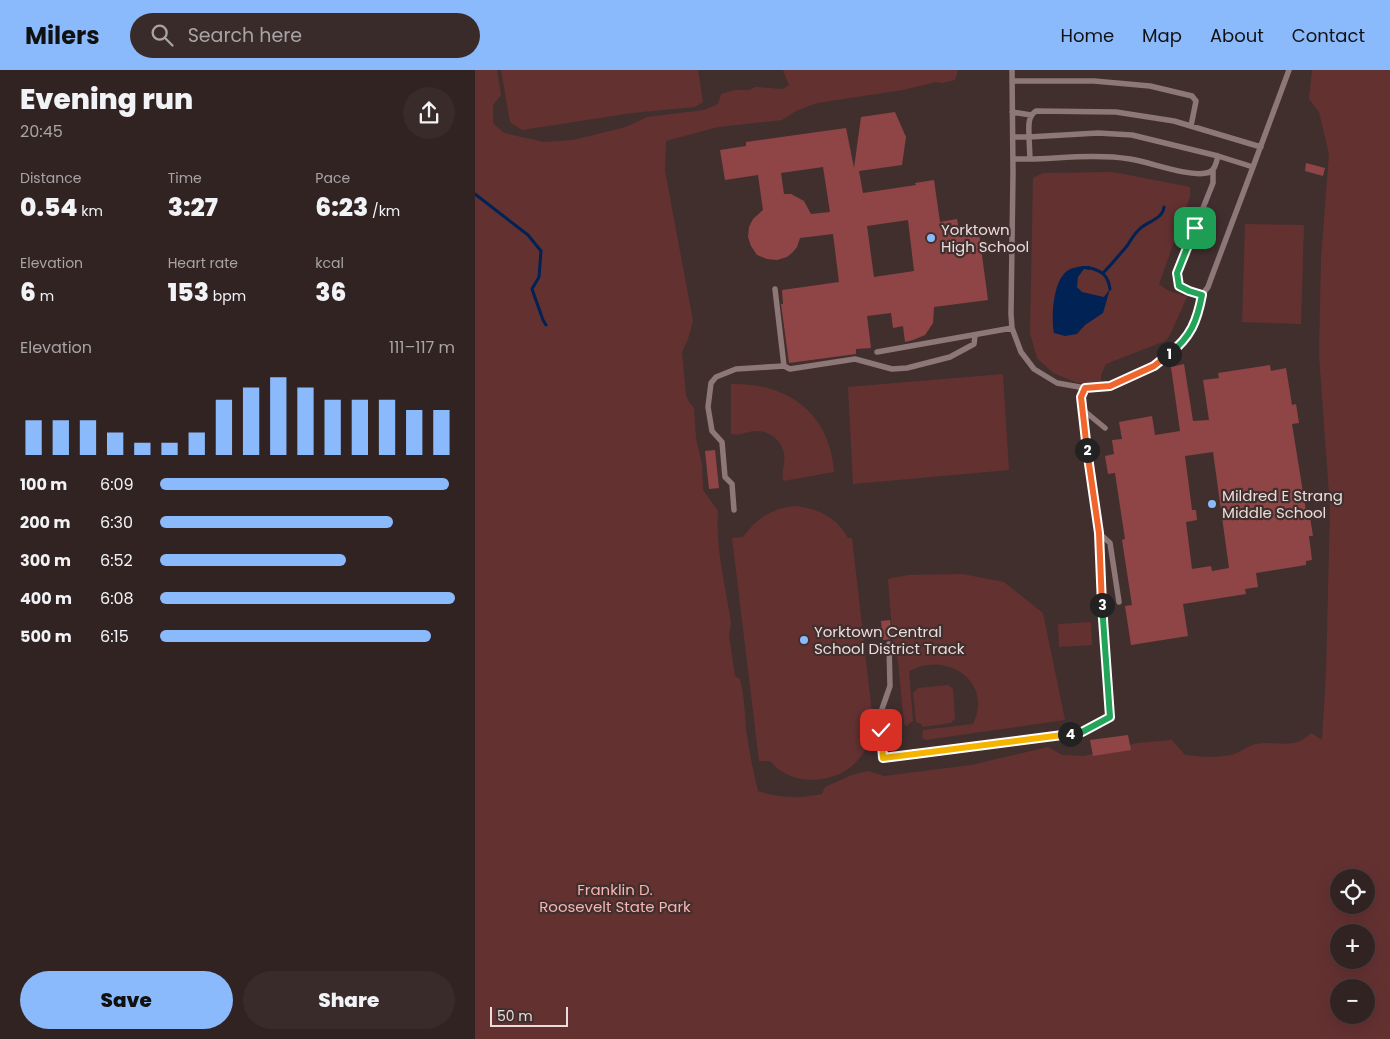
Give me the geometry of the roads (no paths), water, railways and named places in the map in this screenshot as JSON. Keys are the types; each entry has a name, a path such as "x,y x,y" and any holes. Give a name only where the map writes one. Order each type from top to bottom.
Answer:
{"lane":[{"path":"1012,70 1013,173 1010,290 1012,328 1021,352 1034,369 1057,383 1085,388 1110,386 1154,366 1180,346 1197,321 1202,295 1212,276 1289,70"},
{"path":"1012,81 1094,81 1149,86 1192,96 1196,100 1191,126"},
{"path":"1030,159 1029,119 1036,111 1116,112 1174,121 1261,147"},
{"path":"1012,112 1031,115"},
{"path":"1013,137 1098,134 1132,135 1218,156 1253,167"},
{"path":"1202,295 1179,286 1177,273 1213,183 1213,170 1218,156"},
{"path":"1013,159 1130,159 1195,174 1208,173 1213,170"},
{"path":"775,289 784,366"},
{"path":"877,352 1012,328"},
{"path":"734,510 732,484 725,477 722,442 712,431 709,407 711,383 716,377 736,369 784,366 789,369 855,359 892,369 907,368 950,357 975,344 975,336"},
{"path":"889,644 890,686 882,709 883,758 1082,732 1110,717 1104,649 1099,533 1081,397 1085,388"},
{"path":"1082,409 1105,428"},
{"path":"1099,533 1110,543 1119,602"}],"water":[{"path":"1082,266 1090,266 1089,270 1084,269 1078,277 1077,287 1082,292 1104,297 1110,289 1103,313 1085,325 1077,334 1065,336 1054,333 1053,309 1059,283 1067,271"}],"waterway":[{"path":"475,194 528,235 541,251 539,277 532,289 546,325"},
{"path":"1103,273 1127,246 1137,231 1159,217 1164,207"},
{"path":"1090,268 1104,274 1110,289"}],"place":[{"name":"Yorktown High School","path":"931,238"},
{"name":"Mildred E Strang Middle School","path":"1212,504"},
{"name":"Yorktown Central School District Track","path":"804,640"}],"park label":[{"name":"Franklin D. Roosevelt State Park","path":"615,898"}]}
